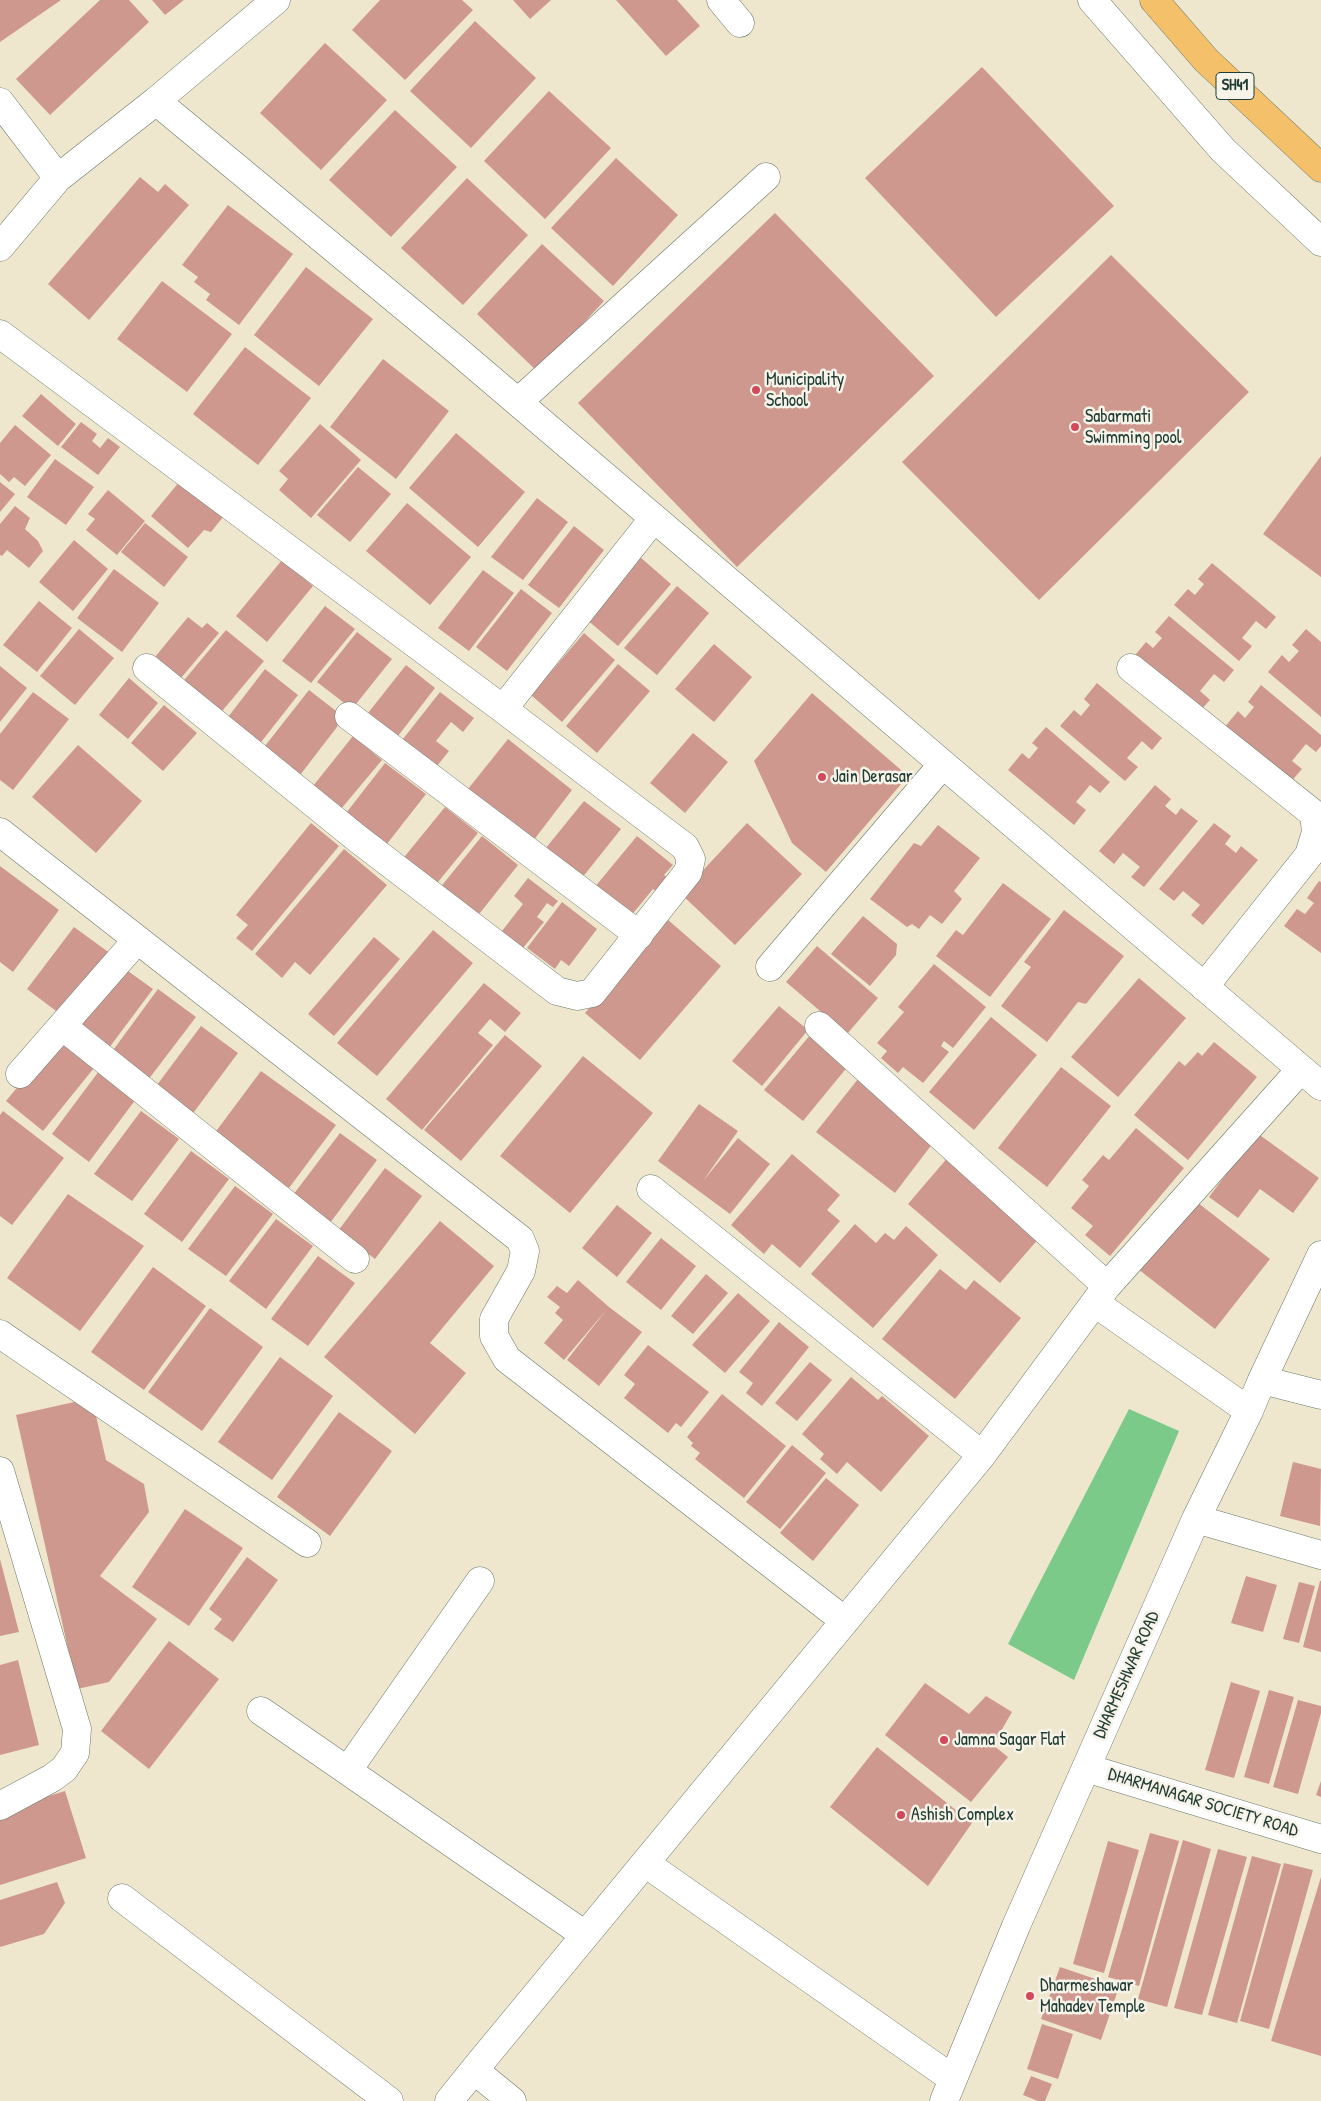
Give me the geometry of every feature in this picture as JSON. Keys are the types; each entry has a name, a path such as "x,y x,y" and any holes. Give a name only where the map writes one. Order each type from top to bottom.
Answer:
{"main road":[{"name":"SH41","path":"1154,0 1206,60 1321,168"}],"street":[{"path":"0,247 58,178 156,101 276,0"},
{"path":"721,0 740,23"},
{"path":"1092,0 1223,150 1321,242"},
{"path":"156,101 518,402 1311,1078 1101,1294 982,1455 448,2101"},
{"path":"0,102 58,178"},
{"path":"518,402 766,177"},
{"path":"0,334 685,847 691,859 688,872 592,993 577,996 557,991 358,839 147,668"},
{"path":"503,709 654,518"},
{"path":"1131,668 1314,814 1316,832 1309,855 1204,987"},
{"path":"349,716 638,935"},
{"path":"770,967 943,764"},
{"path":"0,832 520,1239 524,1251 521,1271 494,1319 494,1336 507,1359 845,1621"},
{"path":"20,1074 137,940"},
{"path":"62,1026 354,1259"},
{"path":"819,1026 1101,1294 1250,1410"},
{"path":"651,1189 982,1455"},
{"name":"DHARMESHWAR ROAD","path":"949,2090 1016,1926 1196,1519 1250,1410 1262,1380 1321,1255"},
{"path":"0,1334 308,1543"},
{"path":"1262,1380 1321,1395"},
{"path":"0,1471 4,1505 77,1729 74,1753 64,1769 52,1778 0,1806"},
{"path":"1196,1519 1321,1555"},
{"path":"348,1770 480,1581"},
{"path":"261,1711 586,1935"},
{"name":"DHARMANAGAR SOCIETY ROAD","path":"1086,1768 1321,1839"},
{"path":"645,1863 949,2090"},
{"path":"122,1898 389,2101"},
{"path":"474,2070 512,2101"}],"green space":[{"path":"1129,1409 1179,1431 1074,1680 1008,1644"}],"building":[{"path":"0,0 61,0 0,42"},
{"path":"100,0 129,0 149,22 50,115 16,79"},
{"path":"152,0 184,0 165,15"},
{"path":"380,0 462,0 473,10 405,80 352,30"},
{"path":"513,0 551,0 530,19"},
{"path":"616,0 677,0 700,26 666,56"},
{"path":"475,21 536,78 471,148 410,91"},
{"path":"325,43 387,100 321,170 260,113"},
{"path":"982,67 1114,206 996,317 865,178"},
{"path":"549,91 611,148 545,219 484,161"},
{"path":"395,110 457,167 391,237 329,180"},
{"path":"616,158 678,215 613,286 551,228"},
{"path":"140,177 158,192 165,184 189,205 89,320 48,284"},
{"path":"467,178 528,235 463,305 401,248"},
{"path":"228,205 293,254 239,325 206,300 210,294 194,282 198,277 182,265"},
{"name":"Municipality School","path":"775,213 934,376 737,567 578,403"},
{"path":"542,244 604,301 538,372 477,314"},
{"name":"Sabarmati Swimming pool","path":"1111,255 1249,392 1039,600 902,462"},
{"path":"306,267 373,319 319,386 254,335"},
{"path":"162,281 232,334 187,392 117,339"},
{"path":"245,347 311,398 258,465 193,414"},
{"path":"383,359 449,411 396,479 330,427"},
{"path":"41,394 76,424 58,446 22,416"},
{"path":"81,422 97,434 92,441 100,448 108,438 120,447 98,475 61,447"},
{"path":"320,424 361,460 311,518 279,490 288,479 279,471"},
{"path":"15,425 51,455 25,486 14,477 9,482 0,474 0,443"},
{"path":"456,433 525,492 478,547 409,488"},
{"path":"1321,456 1321,577 1263,534"},
{"path":"55,459 94,487 66,525 27,497"},
{"path":"358,467 391,494 350,542 317,515"},
{"path":"180,481 223,517 211,532 204,530 188,548 151,516"},
{"path":"0,482 15,494 0,512"},
{"path":"108,490 145,521 117,555 86,530 95,519 88,514"},
{"path":"537,498 568,522 523,580 491,557"},
{"path":"407,503 471,557 430,605 366,551"},
{"path":"15,506 30,518 25,529 38,541 43,551 29,568 7,550 2,556 0,555 0,524"},
{"path":"145,523 188,557 164,587 121,552"},
{"path":"574,526 604,550 559,608 528,585"},
{"path":"74,540 108,569 73,611 39,582"},
{"path":"640,557 671,584 618,646 586,619"},
{"path":"282,560 313,586 267,642 236,616"},
{"path":"1212,563 1276,617 1266,629 1256,621 1242,638 1252,646 1239,661 1174,605 1188,589 1195,595 1204,584 1198,579"},
{"path":"114,569 159,603 122,652 77,618"},
{"path":"483,570 514,593 469,651 438,628"},
{"path":"677,586 709,613 657,675 624,648"},
{"path":"521,589 552,613 507,671 476,647"},
{"path":"39,601 72,628 37,672 3,645"},
{"path":"325,606 355,629 311,683 282,661"},
{"path":"1169,616 1234,670 1224,682 1214,674 1200,691 1210,700 1197,714 1132,659 1146,642 1153,648 1162,638 1155,632"},
{"path":"188,617 202,628 207,623 219,633 176,684 150,663"},
{"path":"79,629 114,658 75,705 40,676"},
{"path":"1306,629 1321,642 1321,717 1268,672 1282,655 1289,662 1299,651 1292,645"},
{"path":"226,630 264,661 218,716 180,685"},
{"path":"357,632 392,659 352,709 317,682"},
{"path":"584,633 615,660 562,722 531,695"},
{"path":"714,644 752,677 714,722 675,689"},
{"path":"618,664 650,691 597,753 566,726"},
{"path":"406,665 435,688 398,736 368,713"},
{"path":"0,666 27,688 0,722"},
{"path":"265,669 298,695 258,746 225,721"},
{"path":"129,678 158,703 128,739 99,715"},
{"path":"1097,683 1162,738 1152,750 1142,741 1127,758 1138,767 1125,781 1060,726 1074,710 1081,716 1090,705 1084,699"},
{"path":"1261,685 1321,735 1321,746 1316,752 1306,744 1292,761 1302,769 1289,784 1223,729 1238,711 1245,718 1254,707 1248,702"},
{"path":"309,690 340,714 337,727 297,779 261,751"},
{"path":"33,692 69,719 13,790 0,780 0,734"},
{"path":"440,692 474,718 463,732 451,722 436,741 449,751 433,771 399,744"},
{"path":"812,693 908,776 826,872 792,843 754,761"},
{"path":"164,705 197,733 163,771 131,743"},
{"path":"1046,727 1110,782 1100,793 1090,785 1076,802 1086,810 1074,825 1008,770 1022,753 1029,759 1038,748 1032,743"},
{"path":"693,733 728,762 685,813 650,783"},
{"path":"353,736 382,760 341,809 313,786"},
{"path":"508,739 572,790 530,845 464,794"},
{"path":"78,745 142,801 96,853 32,797"},
{"path":"385,763 426,794 383,849 343,817"},
{"path":"1155,785 1171,799 1165,806 1176,815 1181,808 1198,821 1144,887 1131,877 1140,867 1123,853 1114,864 1099,851"},
{"path":"584,801 621,829 578,883 541,854"},
{"path":"445,807 478,833 434,887 401,861"},
{"path":"311,823 339,846 252,951 236,938 248,925 236,915"},
{"path":"747,823 802,874 735,945 681,894"},
{"path":"1214,823 1231,836 1225,844 1236,853 1241,846 1258,860 1203,925 1191,915 1200,905 1183,891 1174,901 1159,889"},
{"path":"938,825 980,858 954,891 962,899 942,924 930,915 919,929 912,924 907,927 870,899 914,843 921,846"},
{"path":"482,836 518,865 476,918 439,889"},
{"path":"637,836 673,865 664,875 672,881 661,895 653,889 625,923 589,894"},
{"path":"344,849 387,885 310,975 295,962 282,978 255,954"},
{"path":"0,866 59,910 13,972 0,962"},
{"path":"528,878 558,901 553,907 547,903 537,917 544,922 515,958 486,935 494,925 502,931 523,904 514,896"},
{"path":"1319,881 1321,882 1321,953 1284,926 1297,909 1305,914 1314,903 1307,898"},
{"path":"1003,883 1051,919 990,997 936,956 956,930 963,935"},
{"path":"562,902 597,929 569,966 561,960 555,969 527,948"},
{"path":"1064,910 1124,956 1086,1004 1078,1002 1047,1042 1001,1006 1031,967 1024,962"},
{"path":"863,916 897,944 896,955 870,986 831,954"},
{"path":"667,919 721,966 640,1060 585,1013"},
{"path":"74,927 111,954 64,1017 27,989"},
{"path":"433,930 473,963 377,1076 337,1043"},
{"path":"374,937 400,959 334,1036 308,1014"},
{"path":"817,946 878,998 847,1034 786,982"},
{"path":"934,964 986,1007 953,1048 944,1041 941,1046 949,1052 923,1083 903,1067 898,1073 881,1058 887,1051 877,1043 904,1012 898,1007"},
{"path":"121,966 153,989 106,1052 73,1026"},
{"path":"1139,978 1186,1018 1118,1097 1071,1057"},
{"path":"484,983 521,1013 505,1032 490,1019 478,1033 493,1045 422,1130 386,1099"},
{"path":"158,989 196,1017 148,1080 111,1053"},
{"path":"779,1006 808,1030 762,1086 732,1061"},
{"path":"991,1017 1037,1055 974,1130 929,1092"},
{"path":"201,1026 238,1053 191,1116 154,1089"},
{"path":"811,1034 849,1065 803,1121 764,1090"},
{"path":"505,1035 542,1066 461,1161 424,1130"},
{"path":"58,1038 94,1068 43,1131 6,1101"},
{"path":"1214,1042 1257,1077 1188,1160 1134,1115 1179,1061 1185,1066 1198,1052 1202,1056"},
{"path":"583,1056 653,1113 570,1213 500,1156"},
{"path":"1061,1067 1111,1106 1047,1187 998,1148"},
{"path":"99,1071 136,1099 89,1162 52,1134"},
{"path":"261,1071 336,1125 289,1188 214,1134"},
{"path":"858,1079 936,1139 895,1193 816,1132"},
{"path":"699,1104 738,1131 703,1181 738,1138 770,1164 730,1214 658,1161"},
{"path":"3,1111 64,1158 12,1225 0,1216 0,1115"},
{"path":"141,1111 179,1139 132,1201 94,1174"},
{"path":"1136,1128 1184,1168 1110,1256 1085,1235 1093,1226 1071,1208 1089,1186 1082,1180 1103,1155 1109,1160"},
{"path":"340,1133 377,1160 330,1223 293,1195"},
{"path":"1257,1133 1319,1178 1293,1213 1260,1189 1238,1218 1209,1197"},
{"path":"191,1151 229,1179 182,1242 144,1214"},
{"path":"792,1154 840,1195 827,1210 840,1221 800,1268 772,1244 764,1254 731,1225"},
{"path":"949,1156 1041,1236 1000,1283 908,1204"},
{"path":"385,1168 422,1196 375,1259 338,1231"},
{"path":"235,1186 273,1214 226,1276 188,1249"},
{"path":"68,1194 144,1246 80,1331 7,1278"},
{"path":"1193,1199 1270,1259 1215,1329 1138,1269"},
{"path":"617,1205 652,1233 617,1277 582,1248"},
{"path":"276,1219 313,1246 266,1309 229,1281"},
{"path":"440,1221 494,1266 430,1343 466,1373 415,1434 324,1357"},
{"path":"855,1224 876,1243 885,1233 894,1240 906,1226 938,1255 873,1328 811,1274"},
{"path":"661,1238 696,1266 661,1310 626,1282"},
{"path":"318,1256 355,1283 308,1346 271,1319"},
{"path":"153,1267 206,1306 144,1390 91,1352"},
{"path":"940,1269 966,1290 974,1280 1021,1318 955,1399 882,1339"},
{"path":"706,1274 728,1293 693,1334 671,1316"},
{"path":"578,1280 642,1332 599,1386 567,1360 607,1309 564,1360 544,1343 563,1320 555,1313 560,1307 547,1297 557,1286 567,1293"},
{"path":"738,1293 770,1321 725,1373 692,1345"},
{"path":"210,1308 263,1347 202,1431 148,1392"},
{"path":"779,1322 809,1347 762,1406 746,1393 753,1383 739,1372"},
{"path":"648,1345 709,1392 681,1427 676,1423 668,1433 624,1398 635,1384 624,1375"},
{"path":"280,1357 333,1396 272,1480 218,1442"},
{"path":"810,1362 832,1380 797,1421 775,1403"},
{"path":"851,1377 878,1400 882,1396 929,1436 881,1492 847,1462 837,1474 820,1459 824,1454 802,1434"},
{"path":"722,1394 786,1446 744,1498 695,1459 700,1453 691,1446 693,1443 687,1437"},
{"path":"92,1398 106,1460 144,1484 149,1512 100,1576 157,1619 109,1682 77,1689 16,1415"},
{"path":"339,1412 392,1451 330,1536 277,1497"},
{"path":"792,1445 826,1473 780,1529 746,1502"},
{"path":"1293,1462 1321,1469 1320,1526 1280,1516"},
{"path":"826,1478 859,1505 813,1561 780,1533"},
{"path":"185,1509 243,1548 189,1626 132,1587"},
{"path":"247,1557 278,1580 233,1642 214,1629 222,1619 209,1609"},
{"path":"0,1559 19,1632 0,1636"},
{"path":"1246,1576 1277,1585 1263,1632 1231,1623"},
{"path":"1321,1581 1321,1652 1303,1647"},
{"path":"1299,1582 1315,1586 1299,1643 1283,1639"},
{"path":"169,1641 219,1679 149,1769 101,1731"},
{"path":"18,1660 39,1745 0,1755 0,1665"},
{"path":"1231,1682 1260,1691 1234,1778 1205,1770"},
{"name":"Jamna Sagar Flat","path":"925,1683 969,1714 986,1696 1012,1712 993,1745 1008,1757 971,1802 885,1735"},
{"path":"1269,1690 1294,1697 1269,1784 1244,1777"},
{"path":"1298,1700 1321,1706 1321,1713 1298,1794 1273,1787"},
{"name":"Ashish Complex","path":"877,1747 972,1823 928,1886 830,1807"},
{"path":"1321,1781 1321,1797 1316,1795"},
{"path":"65,1791 86,1858 0,1885 0,1811"},
{"path":"1150,1833 1179,1841 1139,1986 1108,1977"},
{"path":"1183,1840 1211,1849 1167,2007 1138,1999"},
{"path":"1108,1841 1139,1850 1104,1973 1073,1964"},
{"path":"1218,1849 1247,1857 1202,2015 1174,2008"},
{"path":"1252,1856 1281,1864 1237,2023 1208,2015"},
{"path":"1284,1863 1313,1870 1269,2029 1240,2021"},
{"path":"1321,1877 1321,2056 1271,2041"},
{"path":"57,1882 65,1903 44,1934 0,1947 0,1900"},
{"path":"1060,1967 1119,1987 1101,2040 1041,2019"},
{"path":"1042,2024 1073,2034 1058,2079 1027,2069"},
{"path":"1031,2076 1052,2084 1045,2101 1038,2101 1023,2095"}],"place":[{"name":"Municipality School","path":"756,390"},
{"name":"Sabarmati Swimming pool","path":"1075,427"},
{"name":"Jain Derasar","path":"822,777"},
{"name":"Jamna Sagar Flat","path":"944,1740"},
{"name":"Ashish Complex","path":"901,1815"},
{"name":"Dharmeshawar Mahadev Temple","path":"1030,1996"}]}
